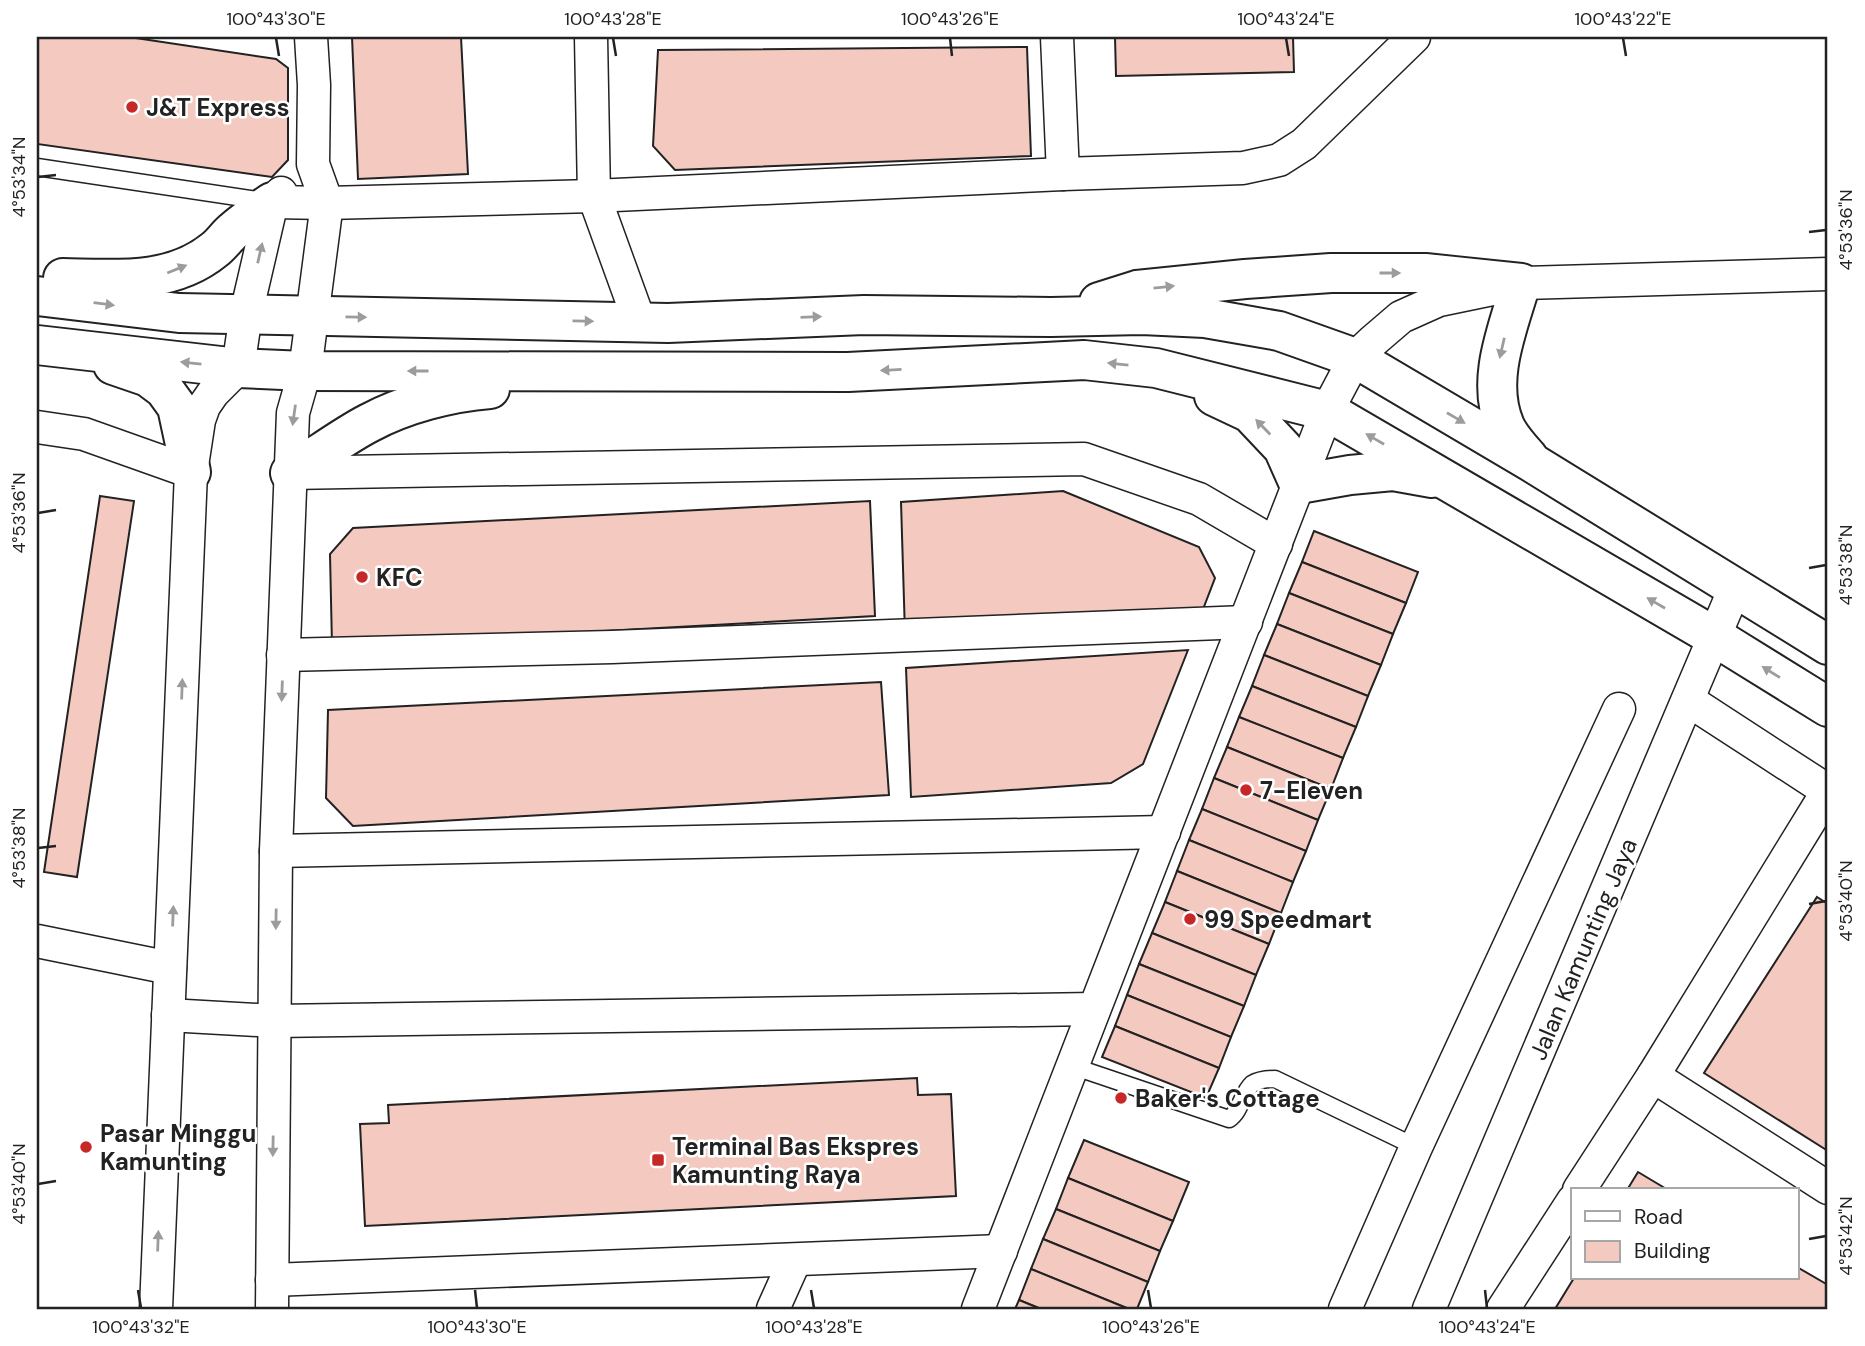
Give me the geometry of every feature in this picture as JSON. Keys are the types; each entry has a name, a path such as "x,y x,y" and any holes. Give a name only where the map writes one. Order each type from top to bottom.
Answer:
{"main road":[{"path":"37,278 135,279 169,273 215,250 232,231 272,202"},
{"path":"1051,317 1137,290 1245,279 1331,273 1425,272 1521,283 1500,353 1497,398 1506,428 1531,462"},
{"path":"37,296 179,313 640,323 864,315 1142,315 1205,318 1279,331 1355,358 1531,462 1828,645"},
{"path":"52,347 238,368 305,371 848,372 1084,360 1156,368 1327,411 1715,637 1828,707"},
{"path":"52,347 148,377 164,389 177,407 191,472"},
{"path":"1156,368 1250,413 1283,449 1299,484 1393,471 1447,481"},
{"path":"290,473 368,423 401,409 468,391 719,371"}],"street":[{"path":"311,37 314,85 313,164 327,203 305,371 293,413 276,851 272,1295 795,1260 1000,1251"},
{"path":"591,37 594,196 640,323"},
{"path":"1057,37 1063,174"},
{"path":"272,202 594,196 1243,168 1279,160 1304,144 1414,37"},
{"path":"156,1309 191,472 204,405 238,368 246,314 272,202 313,164"},
{"path":"978,1309 1327,411 1355,358 1401,317 1439,300 1521,283 1828,274"},
{"path":"37,427 84,434 191,472"},
{"path":"290,473 1084,460 1199,499 1276,544"},
{"name":"Jalan Kamunting Jaya","path":"1429,1309 1735,588"},
{"path":"283,655 611,647 1246,622"},
{"path":"1580,1188 1653,1076 1828,791 1688,700"},
{"path":"1354,1307 1416,1147 1619,709"},
{"path":"276,851 1164,832"},
{"path":"37,941 170,968"},
{"path":"168,1015 275,1021 1094,1009"},
{"path":"1653,1076 1828,1188"},
{"path":"1503,1309 1571,1203"},
{"path":"773,1309 795,1260"}],"lane":[{"path":"37,167 272,202"},
{"path":"1072,1066 1229,1119 1235,1115 1251,1085 1275,1079 1416,1147"}],"building":[{"path":"37,37 129,37 276,59 288,68 288,160 272,177 37,144"},
{"path":"352,37 461,37 468,174 358,179"},
{"path":"1115,37 1293,37 1294,72 1116,76"},
{"path":"1027,47 1031,156 675,170 653,146 658,50"},
{"path":"1063,491 1199,547 1215,578 1200,617 905,634 901,502"},
{"path":"100,496 134,501 77,877 44,872"},
{"path":"870,501 875,616 332,646 330,554 353,528"},
{"path":"1314,531 1418,572 1406,603 1302,562"},
{"path":"1302,562 1406,603 1393,634 1289,593"},
{"path":"1289,593 1393,634 1381,665 1277,624"},
{"path":"1277,624 1381,665 1368,696 1264,655"},
{"path":"1188,650 1143,764 1111,783 911,797 906,668"},
{"path":"1264,655 1368,696 1356,727 1252,686"},
{"path":"881,682 889,795 353,826 326,798 328,710"},
{"path":"1252,686 1356,727 1343,758 1239,717"},
{"path":"1239,717 1343,758 1331,789 1227,747"},
{"path":"1227,747 1331,789 1318,820 1214,778"},
{"path":"1214,778 1318,820 1306,851 1202,809"},
{"path":"1202,809 1306,851 1293,882 1189,840"},
{"path":"1189,840 1293,882 1281,913 1177,871"},
{"path":"1177,871 1281,913 1269,944 1165,902"},
{"path":"1817,897 1828,904 1828,1151 1704,1073"},
{"path":"1165,902 1269,944 1256,975 1152,933"},
{"path":"1152,933 1256,975 1244,1006 1139,964"},
{"path":"1139,964 1244,1006 1231,1037 1127,995"},
{"path":"1127,995 1231,1037 1219,1068 1115,1026"},
{"path":"1115,1026 1219,1068 1206,1098 1102,1057"},
{"name":"Terminal Bas Ekspres Kamunting Raya","path":"917,1078 918,1095 951,1094 956,1196 365,1226 360,1124 389,1123 388,1105"},
{"path":"1084,1140 1189,1182 1173,1221 1068,1178"},
{"path":"1638,1172 1665,1188 1628,1188"},
{"path":"1068,1178 1173,1221 1160,1251 1056,1209"},
{"path":"1056,1209 1160,1251 1148,1282 1043,1239"},
{"path":"1043,1239 1148,1282 1137,1309 1129,1309 1031,1269"},
{"path":"1798,1268 1828,1285 1828,1309 1555,1309 1573,1280 1798,1280"},
{"path":"1031,1269 1129,1309 1041,1309 1019,1300"},
{"path":"1019,1300 1041,1309 1015,1309"}],"place":[{"name":"J&T Express","path":"132,107"},
{"name":"KFC","path":"362,577"},
{"name":"7-Eleven","path":"1246,790"},
{"name":"99 Speedmart","path":"1190,919"},
{"name":"Baker's Cottage","path":"1121,1098"},
{"name":"Pasar Minggu Kamunting","path":"86,1147"},
{"name":"Terminal Bas Ekspres Kamunting Raya","path":"658,1160"}]}
